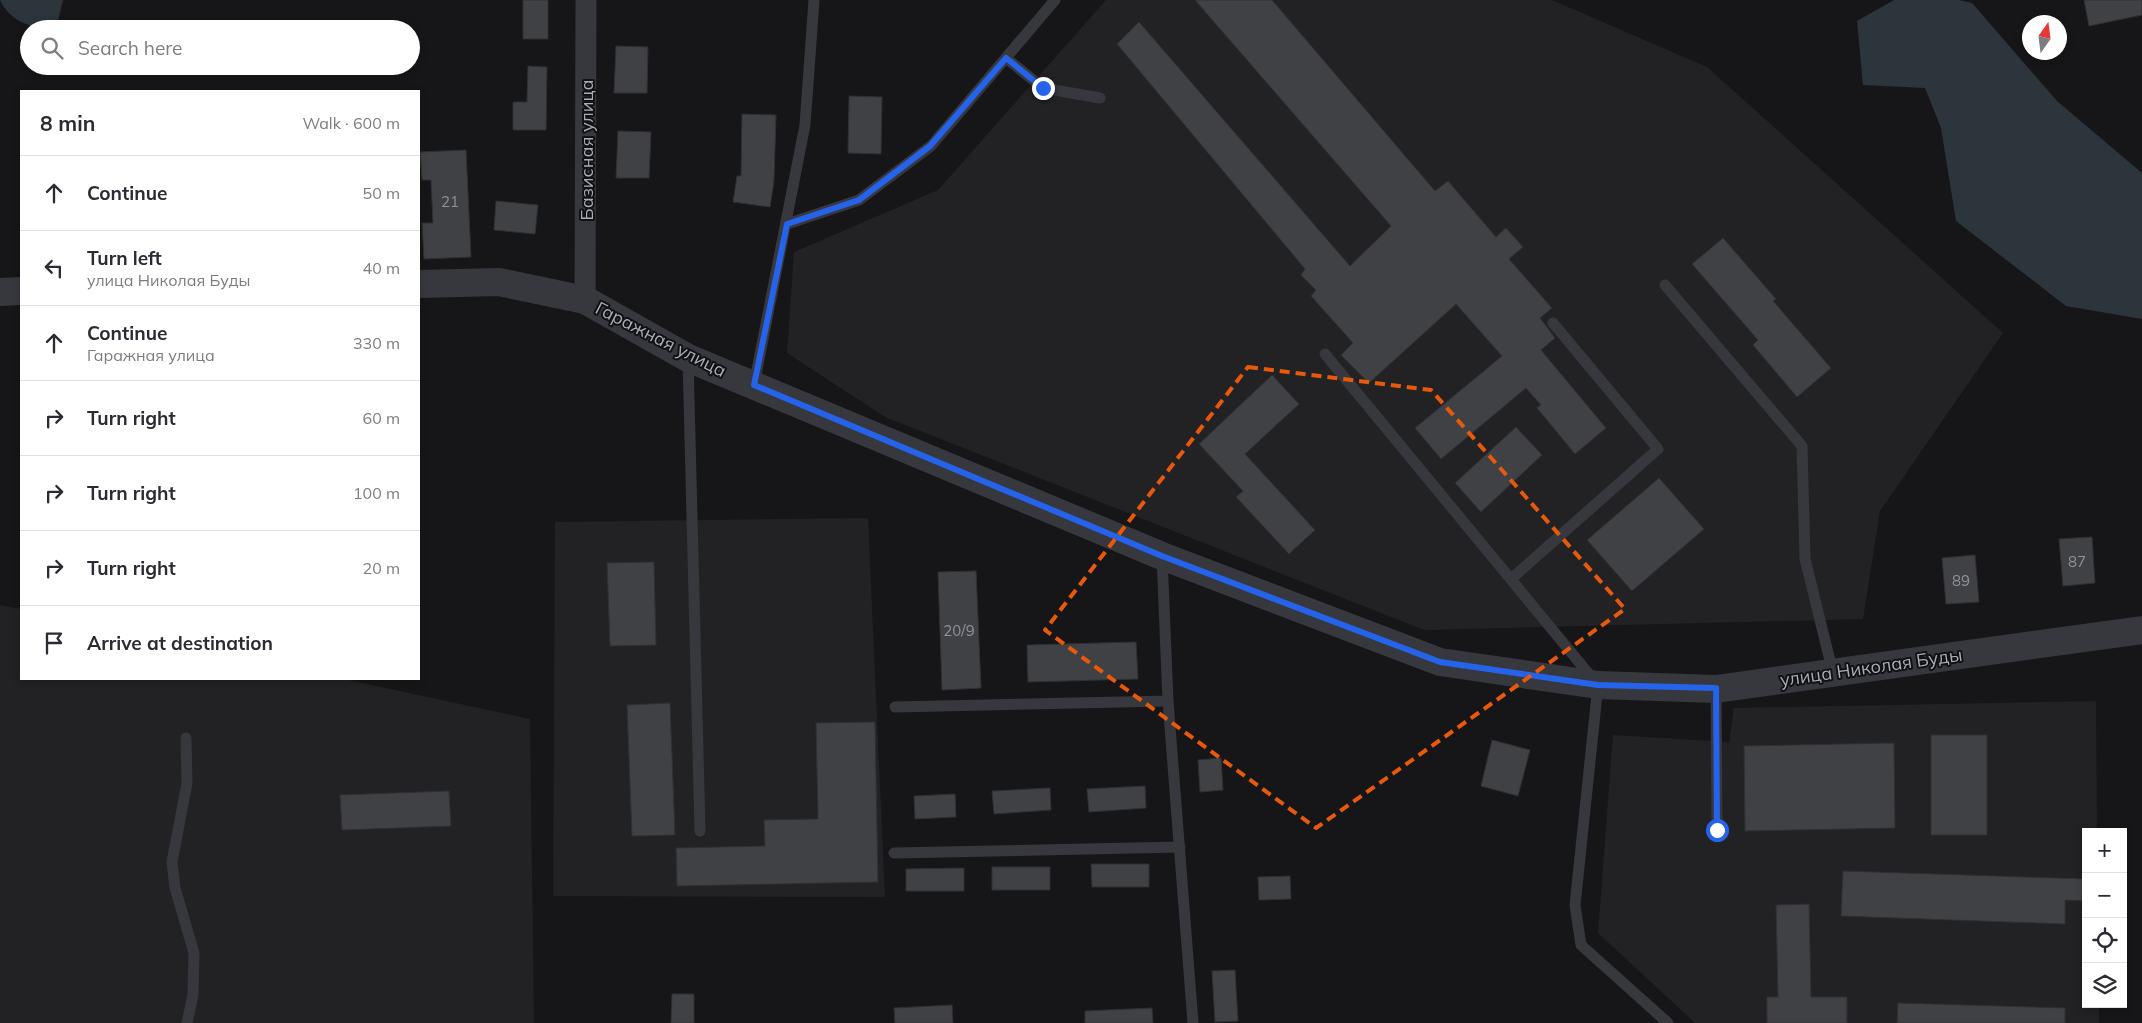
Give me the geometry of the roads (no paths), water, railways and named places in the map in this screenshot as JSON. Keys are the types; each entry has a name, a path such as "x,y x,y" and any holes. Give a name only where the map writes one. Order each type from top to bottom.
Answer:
{"street":[{"name":"Базисная улица","path":"586,0 586,300"},
{"name":"Гаражная улица","path":"420,284 498,282 586,300 688,358 1162,556 1440,662 1598,685"},
{"path":"0,292 20,291"},
{"name":"улица Николая Буды","path":"1598,685 1716,688 2142,630"}],"lane":[{"path":"754,385 805,125 814,0"},
{"path":"787,224 859,200 930,146 1055,0"},
{"path":"1006,58 1043,88 1100,98"},
{"path":"1665,285 1802,446 1805,559 1833,673"},
{"path":"1511,579 1658,449 1553,323"},
{"path":"1325,354 1598,685 1575,905 1581,945 1668,1023"},
{"path":"688,358 700,830"},
{"path":"1162,556 1168,701 1193,1023"},
{"path":"1716,688 1717,830"},
{"path":"895,707 1168,701"},
{"path":"186,738 187,782 172,862 175,888 194,953 193,995 187,1023"},
{"path":"894,853 1180,847"}]}
